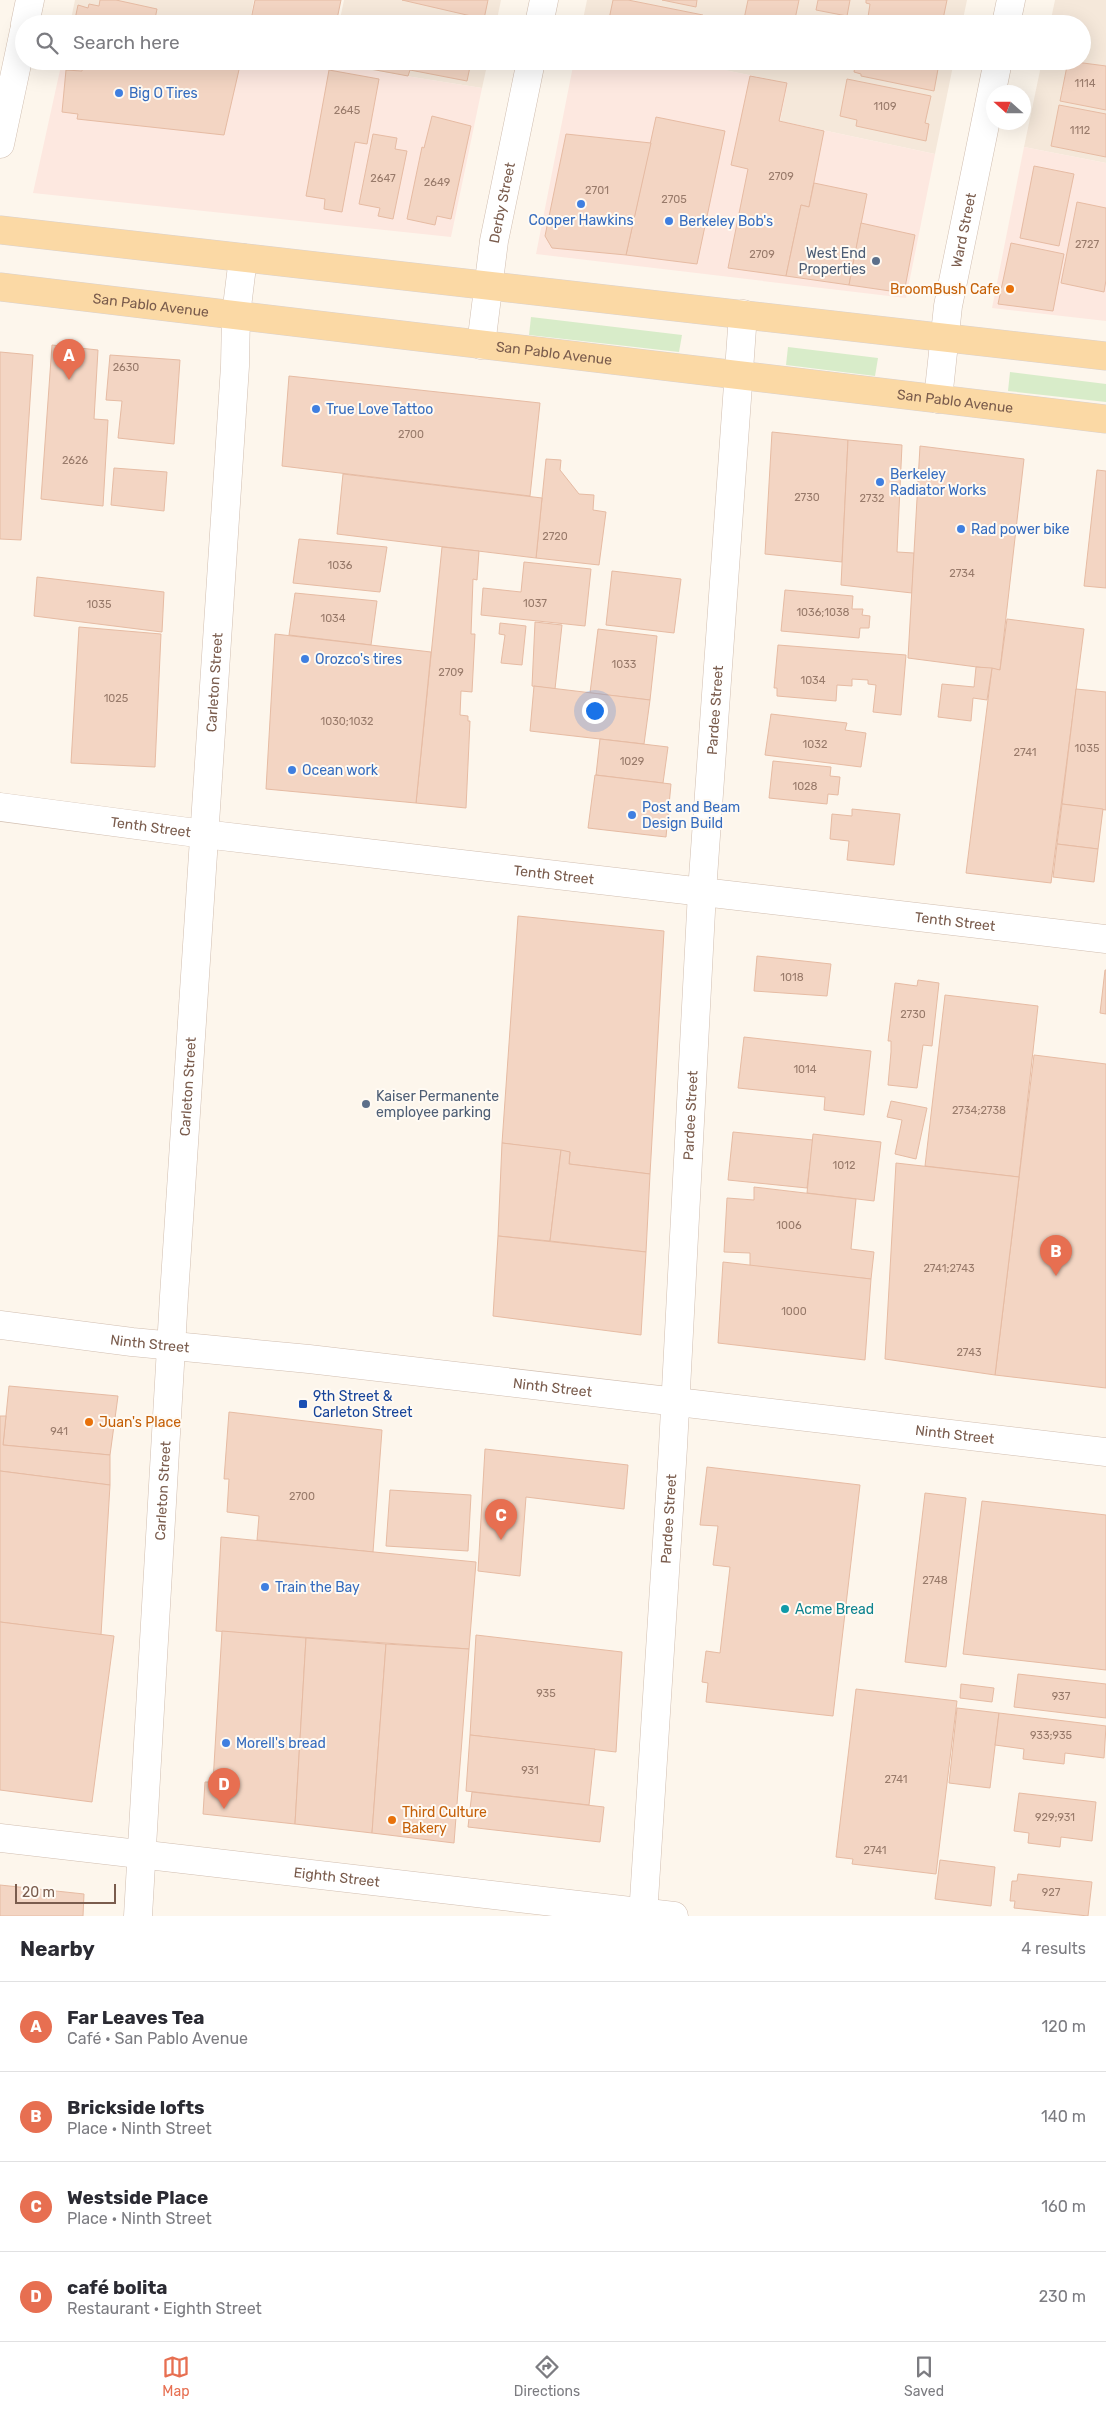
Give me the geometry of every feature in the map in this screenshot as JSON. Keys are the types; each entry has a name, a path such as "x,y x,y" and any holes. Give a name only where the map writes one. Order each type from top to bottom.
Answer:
{"main road":[{"path":"0,230 1106,356"},
{"name":"San Pablo Avenue","path":"0,287 393,332 481,345 737,376 1106,418"}],"street":[{"path":"27,15 30,0"},
{"path":"541,15 544,0"},
{"path":"1008,15 1011,0"},
{"path":"0,144 16,70"},
{"name":"Derby Street","path":"481,345 494,241 529,70"},
{"name":"Ward Street","path":"938,399 950,294 996,70"},
{"name":"Carleton Street","path":"138,1916 172,1346 234,376 236,315 243,258"},
{"name":"Pardee Street","path":"643,1914 675,1402 702,892 742,314"},
{"name":"Tenth Street","path":"0,807 204,834 1106,939"},
{"name":"Ninth Street","path":"0,1325 1106,1452"},
{"name":"Eighth Street","path":"0,1838 643,1914 674,1916"}],"shaded area":[{"path":"75,0 254,0 251,15 72,15"},
{"path":"344,0 501,0 498,15 341,15"},
{"path":"587,0 967,0 964,15 584,15"},
{"path":"1055,0 1106,0 1106,163 1024,147 1028,130 1031,130 1031,114 1040,70 1091,70 1091,15 1052,15"},
{"path":"60,70 368,70 482,88 451,237 33,193"},
{"path":"368,70 486,70 482,88"},
{"path":"572,70 725,70 788,83 780,121 935,154 906,298 536,254"},
{"path":"724,70 952,70 935,154 780,121 787,83"},
{"path":"1024,147 1106,163 1106,321 992,308"}],"green space":[{"path":"531,317 682,335 679,352 529,335"},
{"path":"788,347 878,358 875,376 786,365"},
{"path":"1010,372 1106,384 1106,402 1008,391"}],"building":[{"path":"100,0 116,0 157,9 156,15 76,15 78,5 88,8 89,4 99,6"},
{"path":"255,0 341,0 338,15 252,15"},
{"path":"402,0 488,0 485,15 467,15"},
{"path":"613,0 628,0 703,15 610,15"},
{"path":"662,0 697,0 696,7"},
{"path":"748,0 799,0 796,15 745,15"},
{"path":"818,0 850,0 847,15 816,10"},
{"path":"866,0 947,0 944,15 868,15 870,4 866,3"},
{"path":"1091,64 1106,66 1106,110 1060,101 1066,70 1091,70"},
{"path":"66,70 239,70 224,135 77,119 78,114 62,112"},
{"path":"329,70 379,79 367,144 355,142 342,212 324,209 325,199 306,196"},
{"path":"376,70 410,70 408,76"},
{"path":"410,70 469,70 467,81"},
{"path":"854,70 938,70 934,91 861,76 861,74 854,72"},
{"path":"750,76 787,83 779,121 824,131 809,207 801,205 786,276 728,268 748,169 731,165"},
{"path":"847,79 931,96 925,123 929,124 926,141 856,126 857,120 840,116"},
{"path":"1059,105 1106,114 1106,157 1051,146"},
{"path":"432,116 471,126 451,219 437,216 435,225 407,219 422,147 424,148"},
{"path":"656,117 725,131 697,264 626,255"},
{"path":"373,134 397,138 395,149 407,151 393,219 378,216 380,208 359,204"},
{"path":"566,134 651,143 626,255 552,248 545,236"},
{"path":"1034,166 1074,174 1059,246 1020,238"},
{"path":"814,183 867,194 849,285 786,276 801,205 809,207"},
{"path":"1077,202 1106,208 1106,280 1104,292 1061,283"},
{"path":"861,223 915,235 904,293 849,285"},
{"path":"1011,243 1064,254 1053,311 998,304"},
{"path":"52,345 98,350 94,419 108,420 103,506 41,499"},
{"path":"0,352 33,355 21,540 0,539"},
{"path":"110,355 180,360 174,444 118,438 122,401 106,400"},
{"path":"289,376 540,403 530,496 282,466"},
{"path":"772,432 848,440 842,562 765,554"},
{"path":"848,440 902,445 897,552 914,553 912,593 841,585"},
{"path":"920,446 1024,459 1000,670 908,658"},
{"path":"546,459 561,460 560,470 579,494 594,495 593,510 606,512 599,565 536,558"},
{"path":"114,468 167,472 164,511 111,505"},
{"path":"1097,470 1106,471 1106,588 1084,586"},
{"path":"343,474 542,498 536,558 337,534"},
{"path":"299,539 387,547 380,592 293,583"},
{"path":"442,547 479,551 477,580 473,579 471,634 475,634 472,692 461,691 460,715 468,716 468,721 470,721 466,808 416,803"},
{"path":"524,562 591,569 585,626 481,615 483,588 521,592"},
{"path":"612,571 681,579 674,633 606,625"},
{"path":"37,577 164,592 162,632 34,616"},
{"path":"785,590 853,596 852,609 863,609 862,615 870,616 869,628 860,628 859,638 781,631"},
{"path":"295,593 377,601 371,645 289,635"},
{"path":"1007,619 1084,629 1051,883 966,873 992,668 1000,670"},
{"path":"535,622 562,625 555,689 532,686"},
{"path":"500,623 526,626 522,665 501,663 505,635 499,634"},
{"path":"79,627 161,634 155,767 71,763"},
{"path":"598,629 657,636 650,700 590,693"},
{"path":"275,634 431,652 416,803 266,789"},
{"path":"778,645 906,655 901,715 873,712 876,685 868,684 868,680 852,679 852,686 837,685 836,701 777,696 777,688 774,688"},
{"path":"976,667 992,668 987,700 973,698 971,721 938,717 942,684 974,687"},
{"path":"534,686 650,700 644,744 530,731"},
{"path":"1076,689 1106,692 1106,810 1062,804"},
{"path":"771,714 847,723 845,730 866,733 861,767 765,755"},
{"path":"600,739 668,747 663,783 596,775"},
{"path":"773,761 831,767 830,776 840,777 838,795 828,794 827,804 769,798"},
{"path":"595,775 671,784 666,837 588,828"},
{"path":"1062,804 1103,809 1098,849 1057,844"},
{"path":"852,809 900,814 894,865 847,860 849,841 830,839 832,814 852,816"},
{"path":"1057,844 1098,849 1094,882 1053,877"},
{"path":"518,916 664,931 650,1174 569,1164 570,1152 502,1143"},
{"path":"757,956 831,964 827,996 754,991"},
{"path":"1106,970 1106,1014 1100,1013"},
{"path":"918,980 939,983 932,1046 923,1045 917,1088 888,1085 891,1041 888,1041 895,983 917,986"},
{"path":"945,995 1038,1006 1019,1177 925,1166"},
{"path":"744,1037 871,1051 864,1115 824,1110 825,1097 738,1088"},
{"path":"1034,1055 1106,1064 1106,1388 995,1375"},
{"path":"891,1101 927,1108 916,1159 895,1154 902,1120 887,1117"},
{"path":"733,1132 813,1140 807,1188 728,1180"},
{"path":"813,1134 881,1142 874,1201 807,1193"},
{"path":"502,1143 561,1150 550,1241 498,1236"},
{"path":"561,1150 570,1152 569,1164 650,1174 646,1252 550,1241"},
{"path":"896,1163 1019,1177 995,1375 885,1359"},
{"path":"754,1187 856,1199 851,1249 874,1252 871,1279 750,1266 750,1253 724,1252 727,1198 754,1200"},
{"path":"498,1236 646,1252 641,1335 493,1316"},
{"path":"723,1262 871,1279 865,1360 718,1343"},
{"path":"9,1386 118,1396 110,1455 3,1445"},
{"path":"229,1412 382,1430 373,1552 257,1540 259,1516 227,1512 229,1479 224,1479"},
{"path":"0,1416 6,1416 3,1445 110,1455 110,1485 0,1471"},
{"path":"485,1449 628,1465 624,1509 526,1497 520,1576 478,1571"},
{"name":"Acme Bread","path":"707,1467 860,1485 833,1716 706,1702 708,1683 702,1682 706,1651 720,1653 730,1567 713,1565 718,1526 700,1525"},
{"path":"0,1471 110,1485 101,1635 0,1622"},
{"path":"390,1490 471,1495 468,1551 386,1546"},
{"path":"925,1493 966,1498 946,1667 905,1662"},
{"path":"982,1501 1106,1515 1106,1670 963,1654"},
{"path":"221,1537 476,1562 469,1649 216,1631"},
{"path":"0,1622 114,1636 92,1802 0,1790"},
{"path":"222,1631 306,1638 295,1824 203,1814 205,1782 213,1782"},
{"path":"476,1635 622,1652 616,1752 470,1735"},
{"path":"306,1638 386,1644 372,1833 295,1824"},
{"path":"386,1644 469,1649 454,1843 372,1833"},
{"path":"1018,1674 1106,1684 1106,1718 1014,1707"},
{"path":"961,1684 994,1688 992,1702 960,1698"},
{"path":"856,1689 957,1701 936,1874 852,1864 853,1859 836,1857"},
{"path":"957,1708 999,1713 990,1788 949,1783"},
{"path":"999,1713 1106,1726 1104,1758 1065,1753 1064,1764 1023,1759 1024,1749 995,1745"},
{"path":"470,1735 595,1749 589,1805 466,1791"},
{"path":"472,1792 604,1807 600,1842 468,1827"},
{"path":"1019,1793 1096,1802 1092,1841 1061,1837 1060,1847 1028,1843 1029,1833 1014,1831"},
{"path":"940,1860 995,1867 991,1906 935,1899"},
{"path":"1018,1874 1092,1882 1088,1916 1014,1908 1015,1901 1010,1901 1012,1881 1017,1881"},
{"path":"0,1885 84,1894 83,1916 0,1916"}],"place":[{"name":"Big O Tires","path":"119,93"},
{"name":"Cooper Hawkins","path":"581,204"},
{"name":"Berkeley Bob's","path":"669,221"},
{"name":"West End Properties","path":"876,261"},
{"name":"BroomBush Cafe","path":"1010,289"},
{"name":"Far Leaves Tea","path":"69,380"},
{"name":"True Love Tattoo","path":"316,409"},
{"name":"Berkeley Radiator Works","path":"880,482"},
{"name":"Rad power bike","path":"961,529"},
{"name":"Orozco's tires","path":"305,659"},
{"name":"Ocean work","path":"292,770"},
{"name":"Post and Beam Design Build","path":"632,815"},
{"name":"Kaiser Permanente employee parking","path":"366,1104"},
{"name":"Brickside lofts","path":"1056,1276"},
{"name":"9th Street & Carleton Street","path":"303,1404"},
{"name":"Juan's Place","path":"89,1422"},
{"name":"Westside Place","path":"501,1540"},
{"name":"Train the Bay","path":"265,1587"},
{"name":"Acme Bread","path":"785,1609"},
{"name":"Morell's bread","path":"226,1743"},
{"name":"café bolita","path":"224,1809"},
{"name":"Third Culture Bakery","path":"392,1820"}]}
